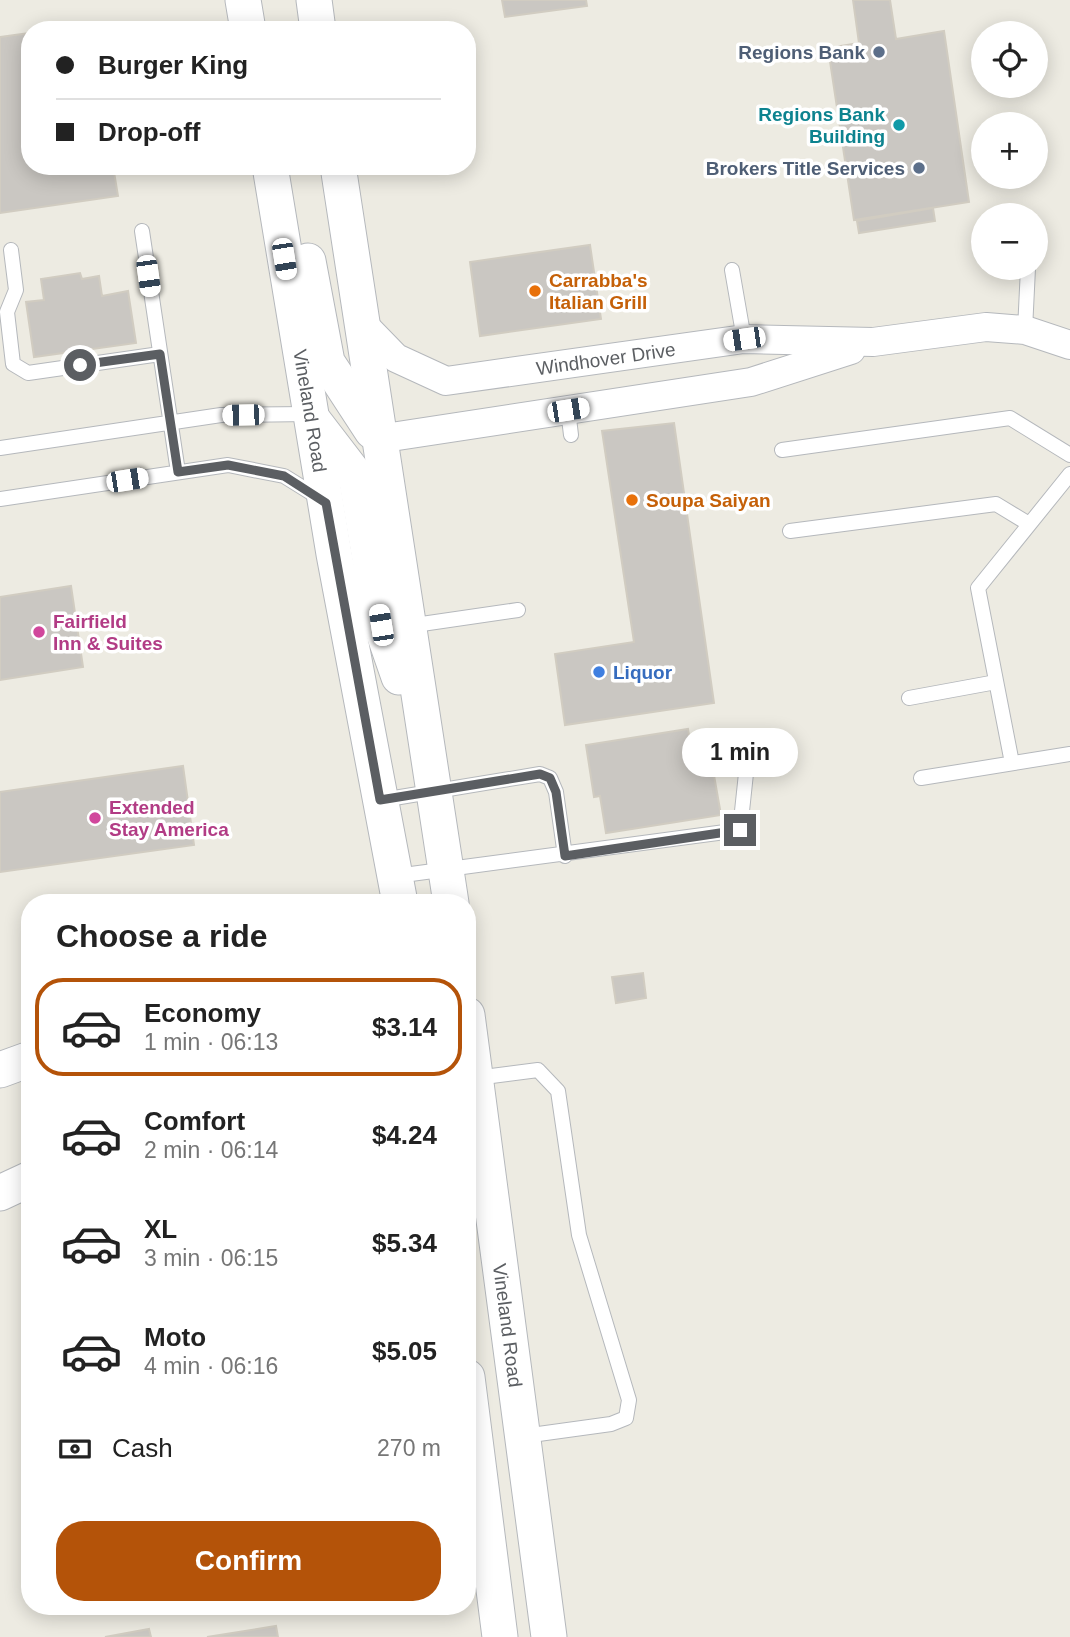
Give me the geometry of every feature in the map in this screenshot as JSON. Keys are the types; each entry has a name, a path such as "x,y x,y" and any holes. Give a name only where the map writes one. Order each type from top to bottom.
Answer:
{"street":[{"path":"243,0 246,21"},
{"path":"314,0 317,21"},
{"name":"Vineland Road","path":"271,175 309,414 397,890"},
{"path":"272,175 305,242 327,362 378,439"},
{"path":"339,175 448,887"},
{"name":"Windhover Drive","path":"360,321 396,359 446,381 744,339 873,342 986,327 1025,330 1070,345"},
{"path":"744,339 751,382"},
{"name":"Windhover Drive","path":"378,439 570,422 751,382 873,342"},
{"path":"309,414 356,476 381,625 432,780"},
{"path":"0,1070 21,1062"},
{"name":"Vineland Road","path":"476,1104 550,1637"},
{"path":"0,1194 21,1184"},
{"path":"476,1448 500,1637"}],"lane":[{"path":"142,231 178,472"},
{"path":"11,250 16,290 7,312 13,364 28,373 160,354"},
{"path":"732,270 744,339"},
{"path":"1025,330 1027,280"},
{"path":"0,448 221,415 309,414"},
{"path":"782,450 1010,418 1070,455"},
{"path":"0,499 228,465 284,476 326,503"},
{"path":"1012,763 978,588 1070,474"},
{"path":"790,531 996,504 1029,524"},
{"path":"407,626 517,610"},
{"path":"909,698 996,682"},
{"path":"397,890 448,887 565,856 740,830 749,745"},
{"path":"921,778 1070,754"},
{"path":"380,800 432,780 540,774 550,778 556,792 565,856"},
{"path":"476,1089 538,1070 558,1091 579,1235 629,1401 626,1418 611,1423 524,1436"}],"building":[{"path":"502,0 586,0 587,6 505,17"},
{"name":"Regions Bank Building","path":"853,0 890,0 896,39 944,31 969,202 854,220 828,48 859,43"},
{"path":"21,34 21,175 114,175 118,196 0,213 0,37"},
{"path":"933,208 935,221 859,233 857,221"},
{"name":"Carrabba's Italian Grill","path":"590,245 601,319 480,336 470,262"},
{"path":"80,273 82,279 99,276 102,296 128,291 136,343 34,357 26,302 44,300 41,279"},
{"path":"674,423 714,703 565,725 555,654 634,642 602,431"},
{"name":"Fairfield Inn & Suites","path":"71,586 83,667 0,680 0,597"},
{"path":"688,729 694,767 712,764 721,815 606,833 600,796 594,797 586,745"},
{"name":"Extended Stay America","path":"183,766 194,845 0,872 0,792"},
{"path":"643,973 646,998 616,1003 612,977"},
{"path":"276,1626 278,1637 207,1637"},
{"path":"149,1629 151,1637 105,1637"}],"place":[{"name":"Regions Bank","path":"879,52"},
{"name":"Regions Bank Building","path":"899,125"},
{"name":"Brokers Title Services","path":"919,168"},
{"name":"Carrabba's Italian Grill","path":"535,291"},
{"name":"Soupa Saiyan","path":"632,500"},
{"name":"Fairfield Inn & Suites","path":"39,632"},
{"name":"Liquor","path":"599,672"},
{"name":"Extended Stay America","path":"95,818"}],"route":[{"path":"80,365 160,354 178,472 228,465 284,476 326,503 380,800 540,774 550,778 556,792 565,856 740,830"}]}
